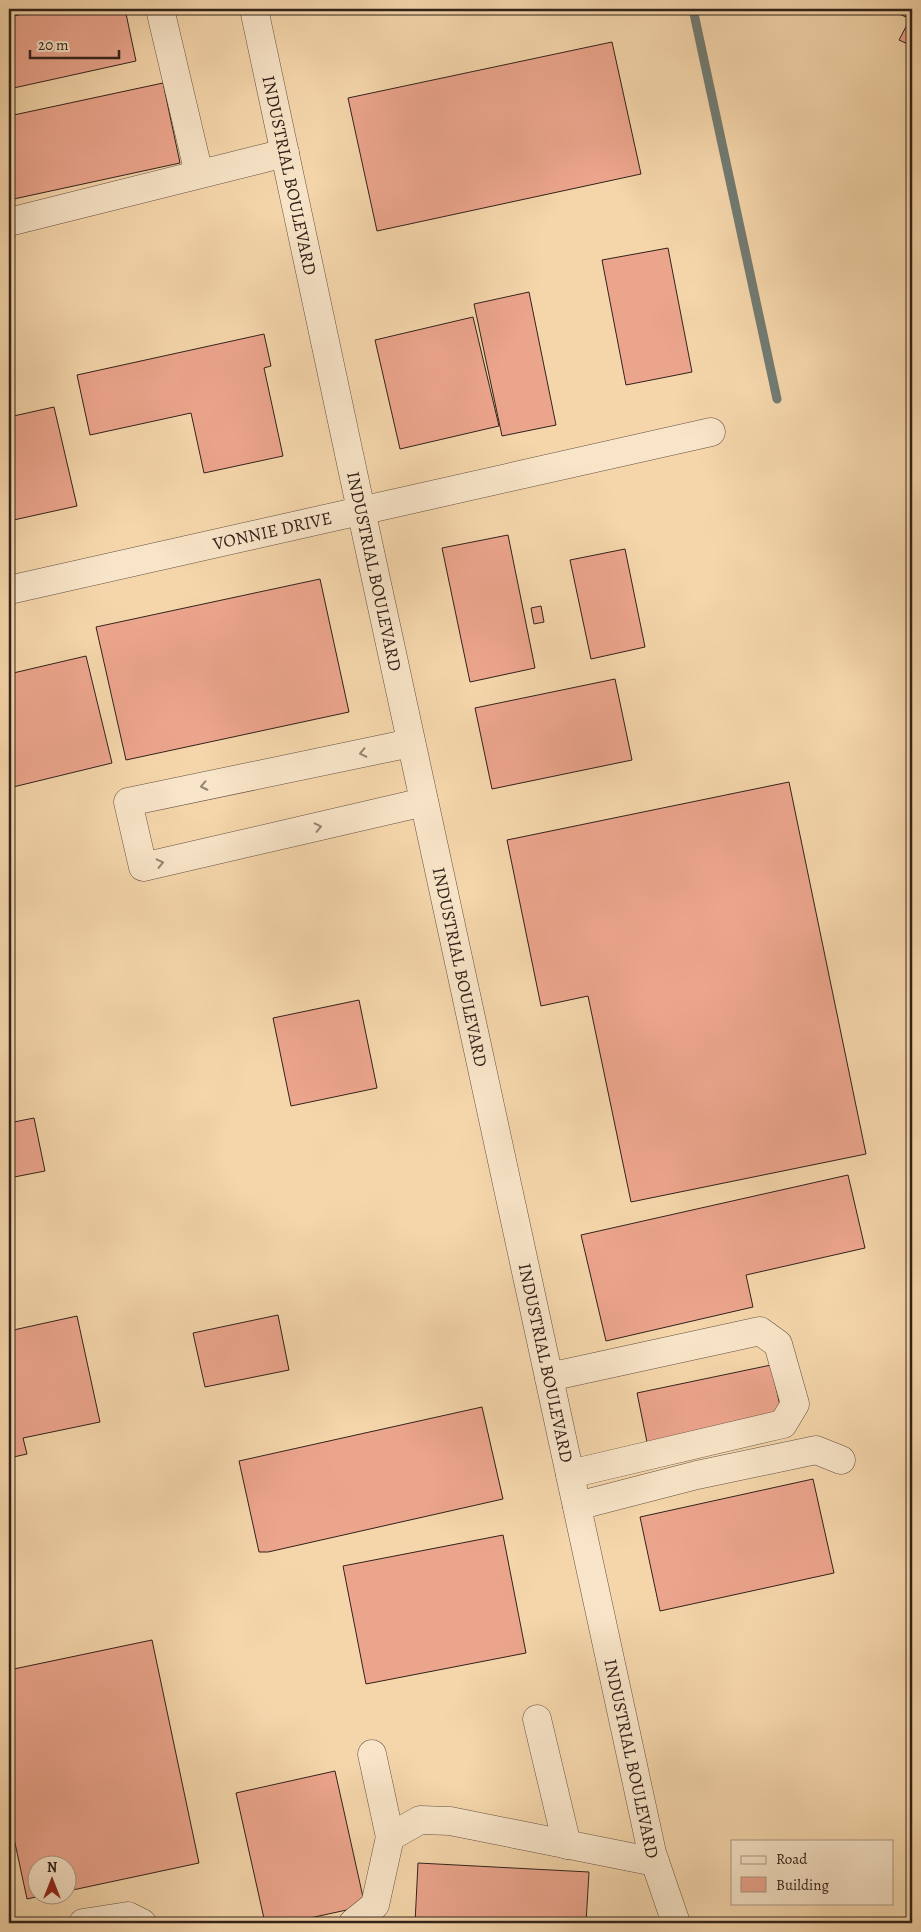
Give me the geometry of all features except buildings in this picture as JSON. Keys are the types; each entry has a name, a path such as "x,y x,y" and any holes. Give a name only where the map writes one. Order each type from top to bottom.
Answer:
{"street":[{"path":"160,9 200,174"},
{"name":"INDUSTRIAL BOULEVARD","path":"254,9 411,743 655,1862 676,1923"},
{"path":"9,222 285,153"},
{"name":"VONNIE DRIVE","path":"9,590 711,432"},
{"path":"411,743 128,802 143,867 424,802"},
{"path":"549,1377 760,1331 778,1344 795,1404 783,1424 570,1474"},
{"path":"577,1506 697,1475 816,1450 841,1460"},
{"path":"537,1719 567,1845"},
{"path":"353,1923 375,1905 390,1837 372,1754"},
{"path":"390,1837 420,1820 450,1822 655,1862"},
{"path":"83,1923 128,1916 142,1923"}],"waterway":[{"path":"693,9 777,399"}]}
